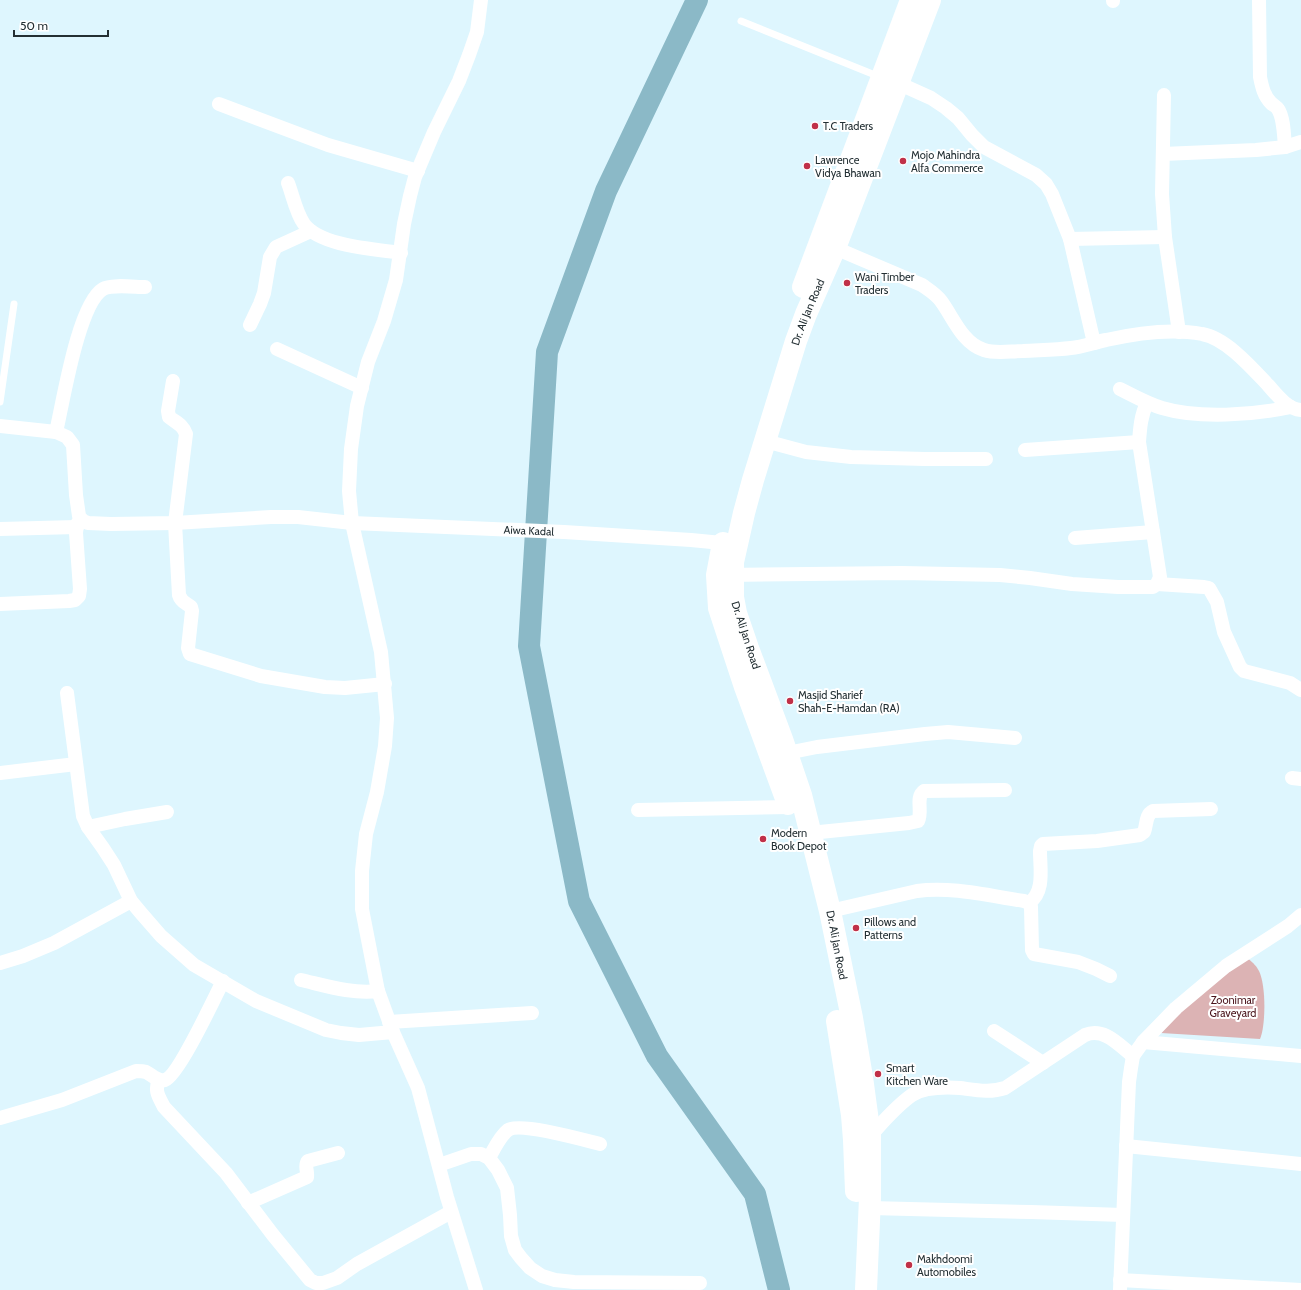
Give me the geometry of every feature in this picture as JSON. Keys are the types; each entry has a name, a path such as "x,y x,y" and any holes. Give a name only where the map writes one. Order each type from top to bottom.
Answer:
{"main road":[{"name":"Dr. Ali Jan Road","path":"853,1290 856,1194 854,1140 851,1109 837,1021 816,915 793,820 745,688 718,608 725,575 733,562 744,513 796,341 806,314 835,248 890,80 911,0"},
{"name":"Dr. Ali Jan Road","path":"866,1290 870,1208 870,1136 860,1062 830,911 801,795 736,613 733,597 725,575 722,543 775,361 890,80 930,0"}],"street":[{"path":"476,1290 452,1212 418,1088 391,1027 378,991 362,909 362,871 366,834 377,792 385,746 387,718 381,652 352,523 349,491 351,449 357,406 368,362 384,321 396,280 404,224 410,196 418,171 434,132 459,81 469,56 476,32 481,0"},
{"path":"1259,0 1260,77 1266,97 1278,109 1282,118 1285,147"},
{"path":"890,80 931,98 958,118 984,147 1036,175 1046,184 1052,194 1070,240 1094,342"},
{"path":"1164,95 1162,194 1165,237 1179,332"},
{"path":"219,104 328,145 418,171"},
{"path":"1163,154 1213,153 1285,147 1301,142"},
{"path":"288,183 303,223 310,231 337,243 401,253"},
{"path":"250,325 264,294 270,257 276,247 310,231"},
{"path":"1070,240 1165,237"},
{"path":"835,248 922,285 940,299 962,334 973,344 983,350 996,352 1072,348 1094,342 1138,334 1179,332 1203,334 1223,342 1259,375 1285,402 1296,408"},
{"path":"56,432 71,361 80,330 92,301 97,293 105,288 145,287"},
{"path":"277,348 362,388"},
{"path":"173,380 168,411 169,418 181,425 186,434 175,523 179,595 182,602 191,607 192,612 188,648 190,654 262,676 324,687 345,688 385,684"},
{"path":"1120,389 1163,408 1189,414 1214,415 1296,408"},
{"path":"725,575 1000,575 1072,584 1118,587 1153,587 1157,584 1160,577 1139,442 1140,424 1147,402"},
{"path":"0,426 56,432 67,437 73,445 76,495 79,516 79,523 76,533 80,589 79,596 75,600 0,604"},
{"path":"765,441 806,452 851,457 986,459"},
{"path":"1025,450 1139,442"},
{"name":"Aiwa Kadal","path":"0,529 79,523 175,523 272,517 298,517 352,523 564,532 722,543"},
{"path":"1075,538 1154,532"},
{"path":"1157,584 1209,588 1217,602 1224,632 1240,667 1244,671 1290,683 1301,690"},
{"path":"68,693 81,805 83,816 88,827 114,866 131,901 161,936 194,965 256,1000 326,1030 341,1033 359,1035 391,1027 532,1013"},
{"path":"787,753 817,747 948,732 1015,738"},
{"path":"0,773 76,764"},
{"path":"810,833 886,826 918,821 920,818 920,797 921,793 924,791 1005,790"},
{"path":"638,810 789,807"},
{"path":"1029,903 1039,893 1040,851 1043,844 1097,841 1140,834 1144,832 1150,812 1211,809"},
{"path":"88,827 132,817 167,812"},
{"path":"830,911 917,891 932,889 1024,901 1029,903 1032,912 1031,947 1034,954 1078,962 1110,976"},
{"path":"0,963 23,956 54,943 131,901"},
{"path":"1301,915 1288,926 1226,966 1176,1008 1133,1056 1129,1082 1120,1285 1301,1290"},
{"path":"301,980 357,992 378,991"},
{"path":"0,1118 62,1100 136,1071 144,1072 159,1080 170,1078 185,1055 223,981"},
{"path":"994,1031 1043,1063"},
{"path":"870,1136 896,1108 913,1094 929,1089 952,1088 996,1091 1005,1088 1085,1035 1092,1032 1112,1039 1133,1056"},
{"path":"1144,1042 1301,1056"},
{"path":"159,1080 156,1086 156,1091 164,1107 226,1173 272,1235 310,1280 316,1283 323,1283 337,1278 357,1264 452,1212"},
{"path":"489,1158 504,1134 513,1128 520,1127 600,1144"},
{"path":"1126,1146 1301,1164"},
{"path":"248,1203 306,1177 308,1172 306,1165 308,1161 338,1153"},
{"path":"439,1165 471,1154 481,1154 489,1158 498,1170 507,1188 511,1236 515,1250 530,1268 542,1276 556,1280 574,1282 700,1283"},
{"path":"870,1208 1123,1216"}],"lane":[{"path":"741,21 890,80"},
{"path":"0,402 14,304"}],"green space":[{"name":"Zoonimar Graveyard","path":"1246,957 1258,969 1263,986 1264,1015 1260,1039 1161,1033 1185,1004"}],"waterway":[{"path":"697,0 606,191 547,352 529,646 579,901 657,1056 755,1194 779,1290"}],"place":[{"name":"T.C Traders","path":"815,126"},
{"name":"Mojo Mahindra Alfa Commerce","path":"903,161"},
{"name":"Lawrence Vidya Bhawan","path":"807,166"},
{"name":"Wani Timber Traders","path":"847,283"},
{"name":"Masjid Sharief Shah-E-Hamdan (RA)","path":"790,701"},
{"name":"Modern Book Depot","path":"763,839"},
{"name":"Pillows and Patterns","path":"856,928"},
{"name":"Smart Kitchen Ware","path":"878,1074"},
{"name":"Makhdoomi Automobiles","path":"909,1265"}]}
